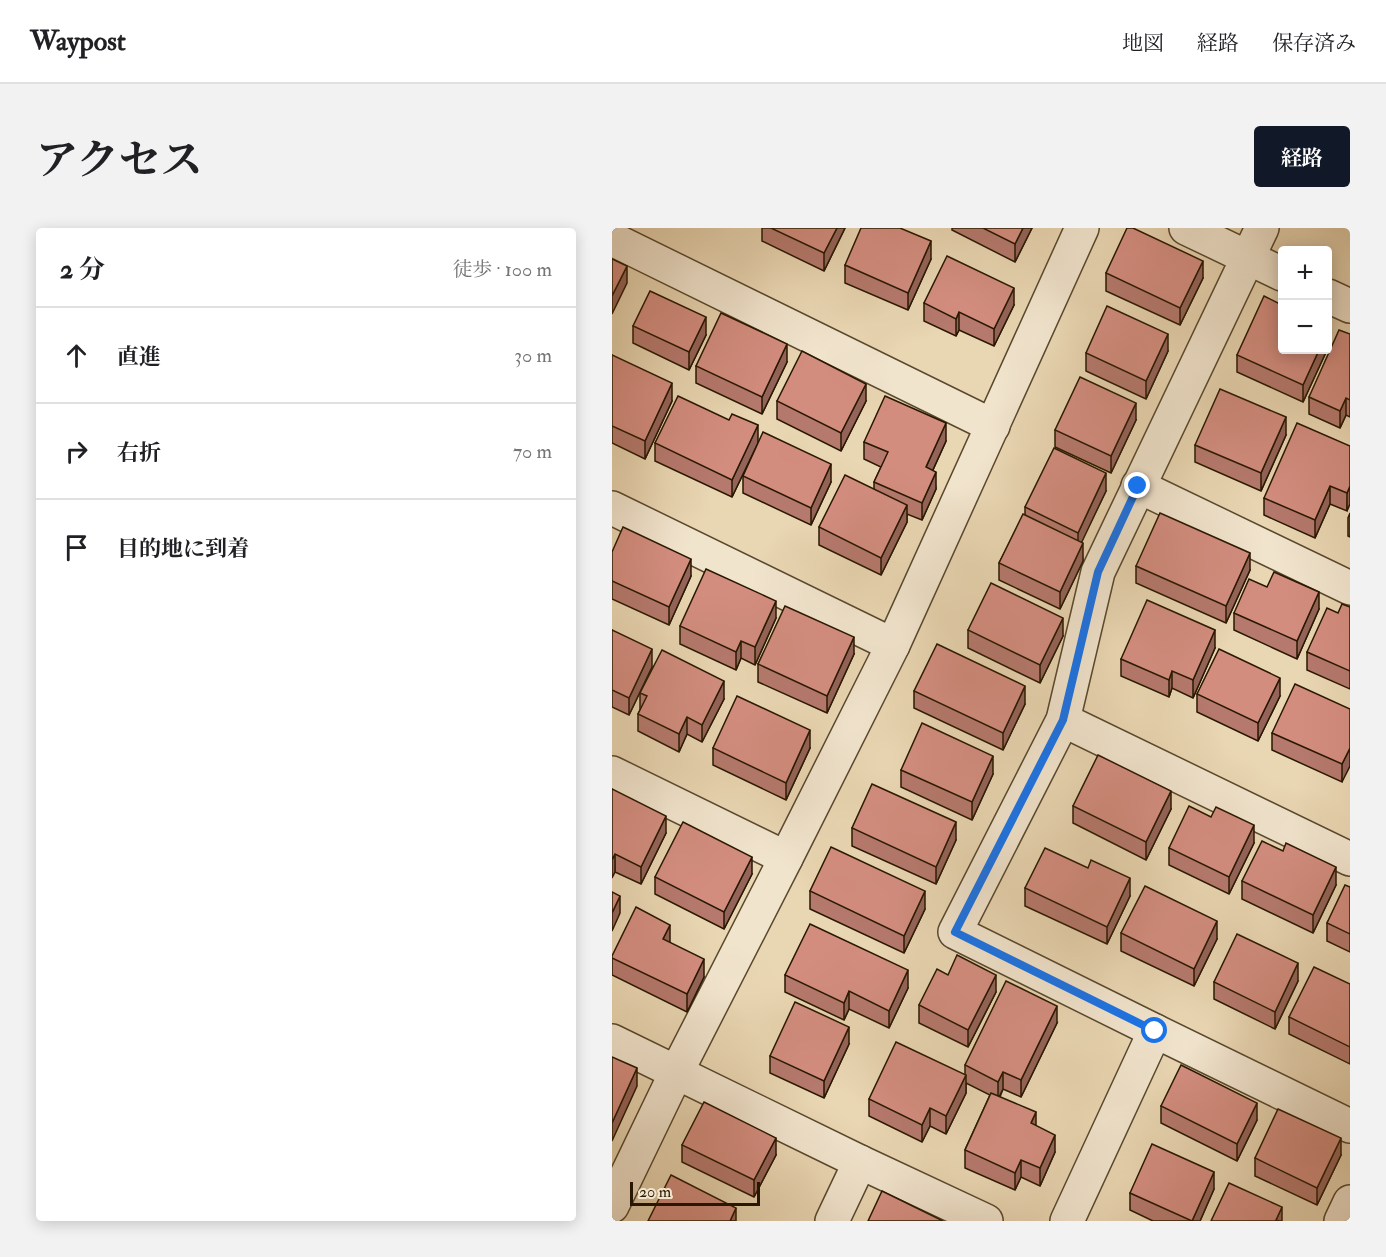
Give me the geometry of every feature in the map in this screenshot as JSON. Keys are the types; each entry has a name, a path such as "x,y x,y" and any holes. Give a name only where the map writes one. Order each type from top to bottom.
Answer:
{"street":[{"path":"612,1206 676,1073 892,645 1082,228"},
{"path":"1186,228 1278,272"},
{"path":"1262,228 1098,572 1063,720 955,932 1350,1126"},
{"path":"612,239 993,426"},
{"path":"1332,298 1350,306"},
{"path":"1138,486 1350,588"},
{"path":"612,508 892,645"},
{"path":"1063,720 1350,859"},
{"path":"612,773 786,858"},
{"path":"1067,1221 1155,1031"},
{"path":"612,1041 986,1221"},
{"path":"832,1221 860,1162"},
{"path":"1341,1221 1350,1202"}],"building":[{"path":"771,228 837,228 824,253"},
{"path":"861,228 900,228 931,241 908,293 845,265"},
{"path":"983,228 1023,228 1015,244"},
{"path":"1127,228 1133,228 1203,261 1180,308 1106,273"},
{"path":"947,256 1014,288 994,329 959,312 956,319 924,303"},
{"path":"612,259 627,266 612,296"},
{"path":"650,291 706,317 689,352 633,326"},
{"path":"1264,296 1278,303 1278,354 1317,354 1303,385 1237,355"},
{"path":"1107,306 1168,334 1146,381 1086,353"},
{"path":"721,313 787,344 762,397 696,366"},
{"path":"1339,330 1350,334 1350,400 1346,398 1340,411 1309,397 1328,354 1332,354 1332,346"},
{"path":"802,351 866,384 841,433 777,401"},
{"path":"612,355 672,383 645,441 612,426"},
{"path":"1080,377 1136,403 1111,456 1055,430"},
{"path":"1220,389 1286,417 1261,473 1195,445"},
{"path":"678,396 729,420 732,414 758,425 732,480 655,443"},
{"path":"885,396 946,423 926,467 936,472 922,503 874,482 888,452 864,442"},
{"path":"1297,423 1350,446 1350,486 1347,493 1330,486 1315,520 1264,498"},
{"path":"763,432 831,464 811,508 743,476"},
{"path":"1054,448 1106,473 1078,533 1025,507"},
{"path":"845,475 907,505 881,558 819,527"},
{"path":"1160,513 1250,553 1226,606 1136,566"},
{"path":"1023,514 1083,543 1060,592 999,563"},
{"path":"623,527 691,559 669,607 612,581 612,552"},
{"path":"706,569 776,601 755,647 741,641 736,652 680,626"},
{"path":"1274,572 1319,592 1297,641 1234,613 1249,579 1267,587"},
{"path":"991,583 1063,618 1040,665 968,630"},
{"path":"1147,600 1215,630 1193,680 1172,671 1169,680 1121,659"},
{"path":"1342,604 1350,607 1350,671 1307,652 1327,608 1338,613"},
{"path":"785,606 854,637 827,696 758,664"},
{"path":"612,630 652,649 629,698 612,690"},
{"path":"937,644 1025,686 1003,733 914,691"},
{"path":"1219,649 1280,678 1258,723 1197,694"},
{"path":"662,650 724,681 702,725 687,717 679,734 638,714 647,696 640,693"},
{"path":"1295,684 1350,709 1350,748 1342,764 1272,733"},
{"path":"737,696 810,730 786,783 713,748"},
{"path":"922,723 993,756 972,802 901,770"},
{"path":"1098,755 1171,791 1146,842 1073,806"},
{"path":"872,784 956,822 936,867 852,828"},
{"path":"612,789 666,816 641,867 615,854 612,860"},
{"path":"1189,806 1211,817 1216,807 1254,825 1229,877 1169,848"},
{"path":"683,822 752,857 724,912 655,877"},
{"path":"1262,841 1283,851 1286,843 1336,867 1313,915 1242,881"},
{"path":"831,847 925,891 904,936 810,891"},
{"path":"1045,848 1088,868 1091,860 1130,878 1107,927 1025,888"},
{"path":"1345,885 1350,887 1350,934 1327,923"},
{"path":"1145,886 1217,921 1194,969 1121,933"},
{"path":"612,892 620,896 612,913"},
{"path":"636,907 670,925 663,939 704,959 687,994 612,958"},
{"path":"810,924 908,970 889,1011 849,991 844,1003 785,975"},
{"path":"1237,934 1298,963 1275,1012 1214,982"},
{"path":"957,955 996,975 968,1030 919,1005 937,969 948,975"},
{"path":"1314,967 1350,984 1350,1047 1289,1017"},
{"path":"1006,981 1057,1006 1021,1080 1003,1072 998,1082 965,1065"},
{"path":"795,1002 849,1027 824,1081 770,1056"},
{"path":"896,1042 966,1075 946,1116 930,1108 922,1125 869,1099"},
{"path":"612,1057 637,1068 612,1123"},
{"path":"1181,1065 1257,1103 1237,1144 1161,1106"},
{"path":"991,1093 1036,1112 1031,1123 1055,1135 1040,1168 1021,1160 1015,1173 965,1150"},
{"path":"704,1102 776,1138 754,1180 682,1145"},
{"path":"1278,1109 1341,1138 1317,1188 1255,1158"},
{"path":"1152,1144 1214,1172 1192,1221 1130,1193"},
{"path":"671,1175 736,1208 730,1221 648,1221"},
{"path":"1229,1183 1282,1207 1276,1220 1279,1221 1211,1221"},
{"path":"882,1191 943,1221 868,1221"}],"route":[{"path":"1138,486 1098,572 1063,720 955,932 1155,1031"}]}
